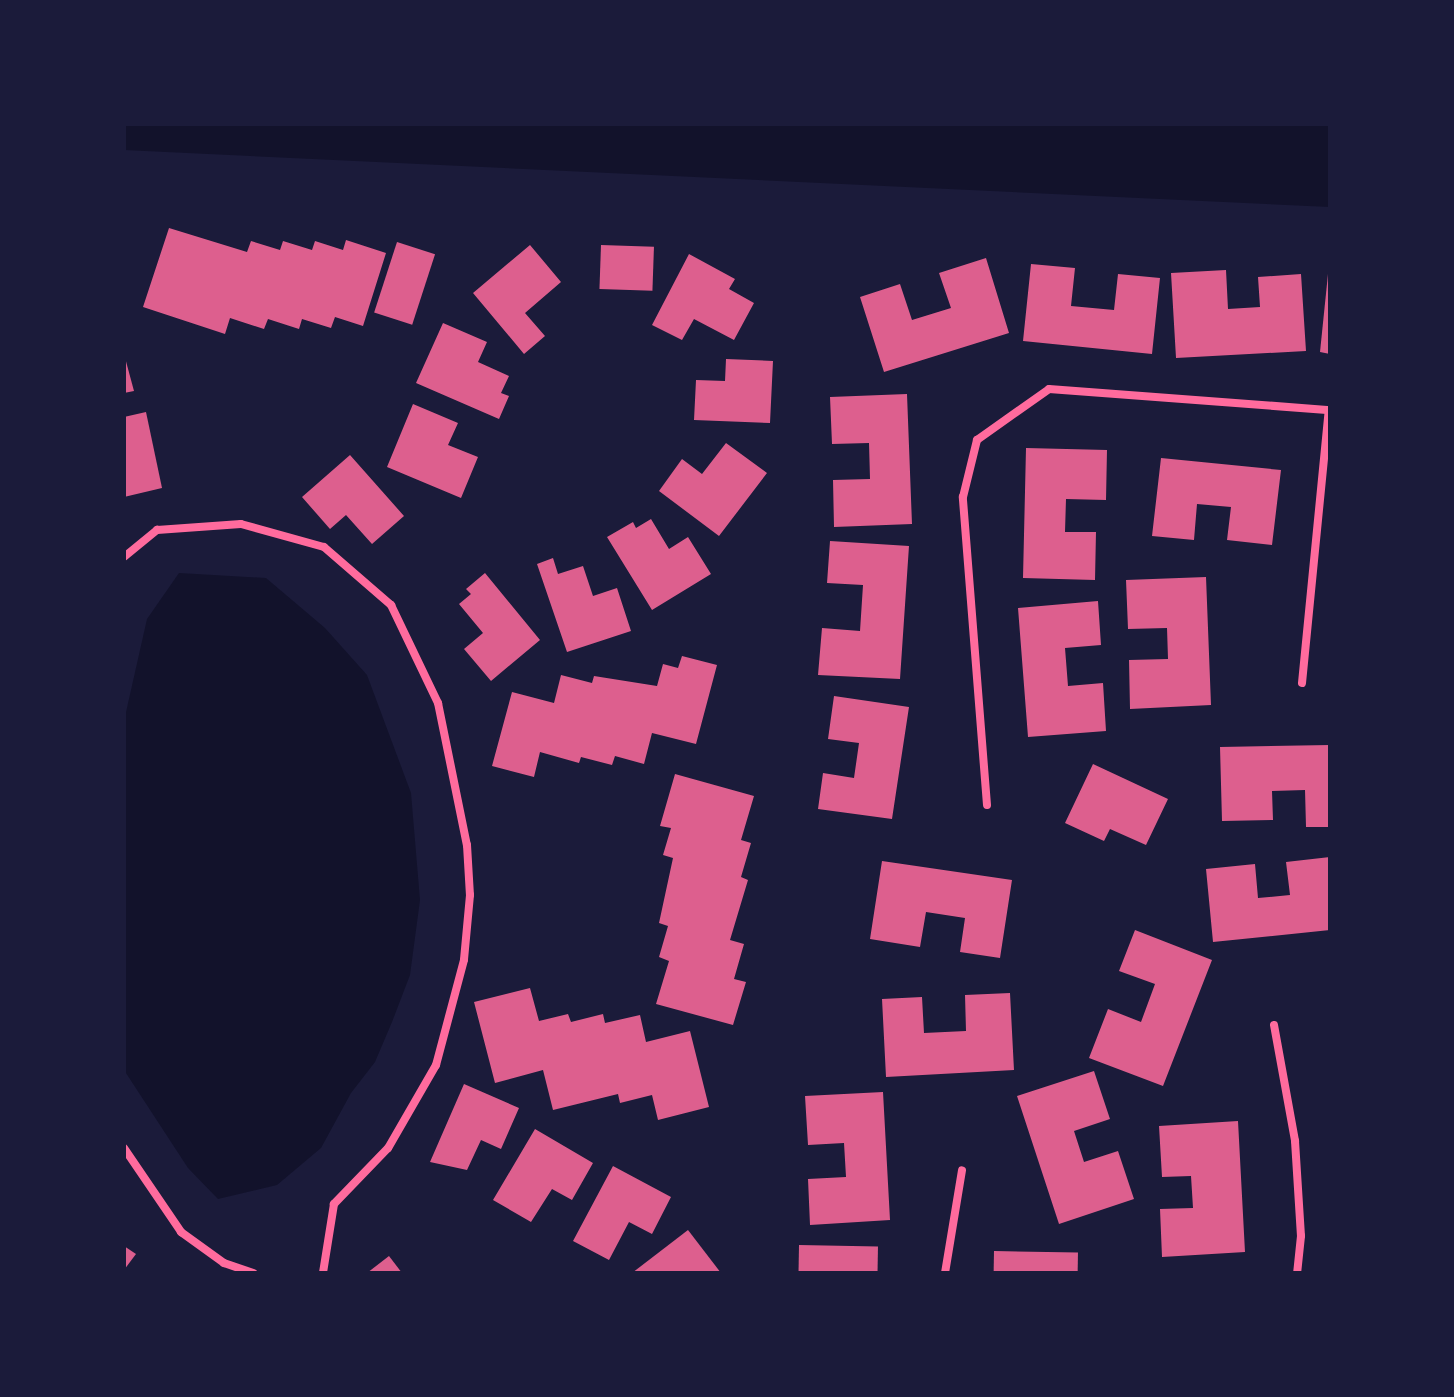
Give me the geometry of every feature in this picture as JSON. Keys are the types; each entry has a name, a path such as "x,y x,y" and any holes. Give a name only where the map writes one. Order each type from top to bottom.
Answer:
{"street":[{"path":"987,805 963,497 977,440 1049,389 1330,410 1302,683"},
{"path":"124,557 157,530 241,524 324,547 391,605 438,703 467,845 470,895 464,960 436,1065 388,1148 334,1204 323,1273"},
{"path":"1274,1025 1295,1141 1301,1236 1297,1273"},
{"path":"124,1148 181,1232 224,1263 253,1273"},
{"path":"945,1273 962,1170"}],"shaded area":[{"path":"124,124 1330,124 1330,207 124,150"},
{"path":"179,573 266,578 325,628 367,675 411,793 420,900 410,975 392,1022 375,1062 351,1093 321,1148 277,1185 218,1199 188,1168 124,1070 124,721 147,619"}],"building":[{"path":"169,228 247,252 251,241 280,250 283,241 312,250 315,241 343,250 346,240 386,253 363,326 335,317 331,328 302,319 299,329 268,319 264,329 230,318 225,334 143,307"},
{"path":"397,242 435,254 412,325 374,312"},
{"path":"530,245 561,282 525,313 545,336 524,354 473,293"},
{"path":"601,245 654,247 652,291 599,289"},
{"path":"689,254 735,279 729,289 754,303 734,340 694,319 682,340 652,325"},
{"path":"986,258 1009,333 884,372 860,297 900,284 912,320 951,308 939,273"},
{"path":"1031,264 1075,268 1071,306 1114,310 1118,274 1160,278 1152,354 1023,341"},
{"path":"1226,270 1228,309 1260,307 1258,277 1301,274 1306,351 1176,358 1171,273"},
{"path":"1330,274 1330,354 1320,352"},
{"path":"443,323 487,342 478,362 509,376 501,393 509,396 499,419 416,383"},
{"path":"124,354 134,391 124,393"},
{"path":"726,359 773,361 770,423 694,420 696,380 725,381"},
{"path":"907,394 912,524 834,527 833,480 870,479 869,443 832,444 830,397"},
{"path":"413,404 458,423 448,445 478,457 461,498 387,467"},
{"path":"146,412 162,488 124,497 124,417"},
{"path":"726,443 767,473 719,536 659,491 682,459 702,474"},
{"path":"1026,448 1107,450 1106,500 1066,499 1065,532 1096,532 1095,580 1023,578"},
{"path":"350,455 404,516 372,544 346,515 330,529 302,497"},
{"path":"1161,458 1281,470 1272,545 1227,540 1231,507 1197,504 1194,540 1152,536"},
{"path":"651,519 669,549 688,537 711,574 652,610 607,537 633,522 636,528"},
{"path":"830,541 909,546 900,679 818,675 822,628 860,631 863,585 827,583"},
{"path":"553,558 558,574 583,566 593,596 617,588 631,631 567,652 537,564"},
{"path":"485,573 540,640 491,681 464,649 483,633 459,604 471,594 466,589"},
{"path":"1206,577 1211,705 1130,709 1129,660 1168,659 1167,628 1128,629 1126,580"},
{"path":"1098,601 1101,645 1065,648 1068,686 1103,683 1106,731 1028,737 1018,608"},
{"path":"682,656 717,665 696,744 652,733 644,764 615,756 612,765 581,757 579,763 540,752 534,777 492,766 512,692 554,703 561,675 592,683 594,676 657,686 663,664 678,668"},
{"path":"834,696 909,707 892,819 818,809 823,773 854,778 859,743 828,739"},
{"path":"1330,745 1330,827 1306,827 1305,790 1272,791 1273,820 1222,821 1220,747"},
{"path":"1093,764 1168,799 1146,845 1110,829 1104,841 1065,823"},
{"path":"675,774 754,796 741,840 751,843 741,877 748,880 730,940 744,944 734,979 746,982 733,1025 656,1004 669,961 659,957 668,926 659,923 673,858 663,855 671,828 660,826"},
{"path":"1330,857 1330,930 1213,942 1206,869 1255,864 1258,898 1290,895 1286,862"},
{"path":"882,861 1012,880 1000,958 960,952 965,918 926,912 920,947 870,939"},
{"path":"1135,930 1212,960 1163,1086 1089,1058 1108,1009 1141,1022 1155,984 1119,971"},
{"path":"530,988 539,1021 568,1014 571,1022 603,1014 605,1023 640,1015 646,1042 690,1031 709,1107 658,1120 652,1095 620,1103 618,1094 553,1110 543,1070 495,1083 474,1002"},
{"path":"1010,993 1014,1070 886,1077 882,999 922,997 924,1033 966,1031 965,995"},
{"path":"1094,1071 1110,1119 1074,1131 1084,1162 1118,1151 1134,1199 1059,1224 1017,1096"},
{"path":"464,1084 519,1108 501,1149 481,1140 467,1170 430,1162"},
{"path":"883,1092 890,1220 810,1225 808,1179 846,1177 844,1143 808,1145 805,1096"},
{"path":"1238,1121 1245,1252 1162,1257 1160,1209 1193,1208 1191,1176 1162,1177 1159,1126"},
{"path":"535,1129 593,1163 572,1200 552,1189 531,1222 493,1200"},
{"path":"613,1166 671,1197 652,1234 629,1222 609,1260 573,1241"},
{"path":"688,1230 721,1273 632,1273"},
{"path":"799,1245 878,1246 878,1273 799,1273"},
{"path":"124,1246 136,1254 124,1270"},
{"path":"994,1251 1078,1252 1078,1273 994,1273"},
{"path":"389,1256 402,1273 367,1273"}]}
